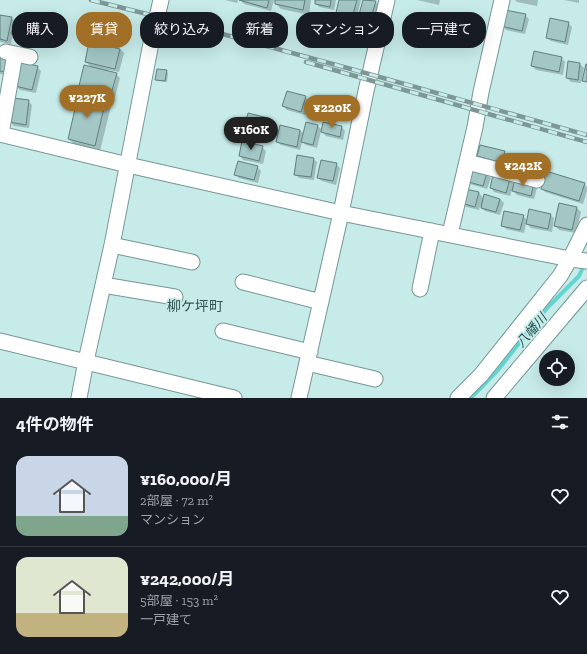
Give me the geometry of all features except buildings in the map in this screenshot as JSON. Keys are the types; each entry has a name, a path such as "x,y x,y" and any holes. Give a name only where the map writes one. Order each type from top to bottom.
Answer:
{"street":[{"path":"79,398 112,245 152,38 161,0"},
{"path":"299,398 387,0"},
{"path":"450,234 476,127 481,92 502,0"},
{"path":"30,57 11,53 0,134 128,165 341,213 578,260"},
{"path":"467,162 537,180"},
{"path":"458,398 481,375 560,276 578,260 587,226"},
{"path":"420,289 432,231"},
{"path":"112,245 192,262"},
{"path":"243,282 321,302"},
{"path":"103,285 175,297"},
{"path":"494,398 587,288"},
{"path":"223,331 376,379"},
{"path":"0,341 234,398"}],"waterway":[{"name":"八幡川","path":"471,398 498,370 548,307 579,276 585,263"}],"railway":[{"path":"91,0 171,20 587,135"},
{"path":"306,62 587,142"}],"district":[{"name":"柳ケ坪町","path":"195,306"}]}
